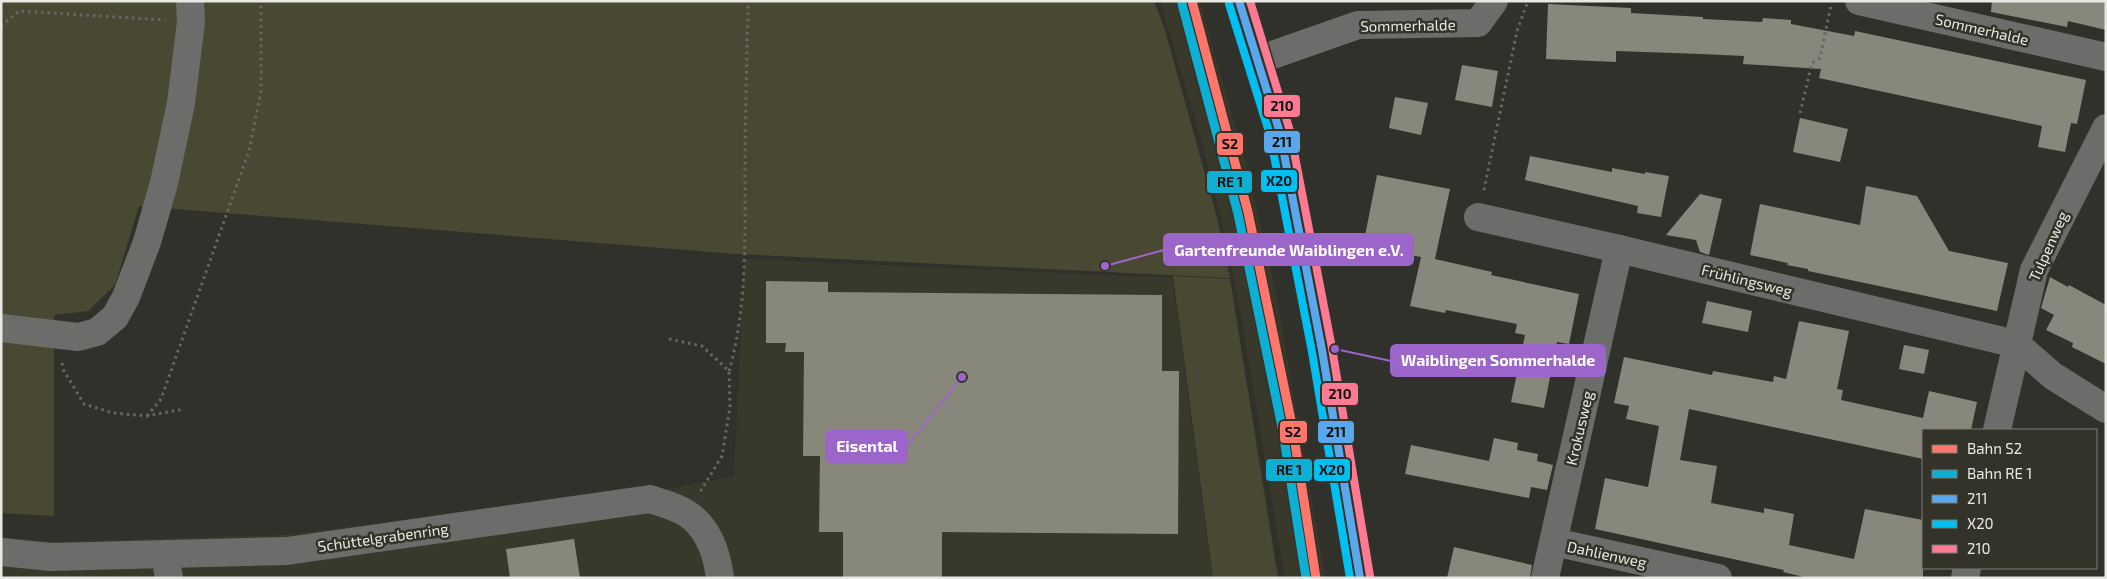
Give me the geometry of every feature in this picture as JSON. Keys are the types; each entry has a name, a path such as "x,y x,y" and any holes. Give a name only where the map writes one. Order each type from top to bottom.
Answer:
{"street":[{"path":"1239,1 1280,132 1322,350 1360,578"},
{"name":"Sommerhalde","path":"1258,60 1280,54 1358,25 1478,24 1494,1"},
{"name":"Sommerhalde","path":"1859,1 2106,57"},
{"path":"1,328 78,337 97,332 115,317 126,297 147,242 164,183 181,103 190,12"},
{"name":"Tulpenweg","path":"1998,429 2034,270 2106,128"},
{"name":"Frühlingsweg","path":"1478,217 2016,344"},
{"name":"Krokusweg","path":"1545,578 1619,249"},
{"path":"2016,344 2053,376 2106,409"},
{"name":"Schüttelgrabenring","path":"1,552 51,557 110,567 167,566 650,499 687,514 706,534 718,559 720,578"},
{"name":"Dahlienweg","path":"1554,542 1718,578"}],"path":[{"path":"148,416 160,399 249,151 261,91 261,1"},
{"path":"687,514 722,456 730,407 729,371 736,347 746,237 745,172 748,1"},
{"path":"1486,186 1517,31 1528,1"},
{"path":"1800,113 1812,63 1820,58 1832,1"},
{"path":"1,26 19,11 190,12"},
{"path":"57,336 64,371 84,404 113,413 148,416 184,409"},
{"path":"669,339 702,346 729,371"}],"shaded area":[{"path":"1,1 1154,1 1165,30 1216,214 1230,278 736,254 139,206 115,285 88,311 54,315 54,516 1,513"},
{"path":"1160,1 1200,1 1245,161 1276,293 1325,578 1285,578 1237,293 1221,216 1199,132"},
{"path":"744,259 1172,278 1212,578 1,578 1,537 54,542 283,535 657,491 734,476"},
{"path":"1173,276 1230,279 1278,578 1213,578"}],"building":[{"path":"1992,1 2106,1 2106,30 2068,21 2067,27 1991,12"},
{"path":"1548,4 1631,8 1631,13 1703,17 1703,19 1762,22 1763,18 1791,20 1791,24 1854,36 1855,31 2086,80 2077,124 2071,123 2065,152 2038,147 2042,126 1819,78 1821,69 1743,64 1744,56 1701,54 1616,51 1616,62 1546,59"},
{"path":"1462,65 1498,71 1492,107 1455,100"},
{"path":"1395,97 1428,103 1421,135 1389,128"},
{"path":"1800,118 1848,129 1840,162 1793,152"},
{"path":"1530,156 1612,172 1612,168 1669,176 1661,217 1637,213 1638,206 1525,180"},
{"path":"1377,175 1450,189 1435,259 1492,272 1491,275 1579,294 1569,344 1557,342 1544,408 1511,402 1525,335 1515,333 1517,324 1446,310 1445,313 1410,306 1421,257 1363,246"},
{"path":"1866,186 1917,196 1949,251 2008,263 1997,311 1808,271 1808,269 1787,265 1788,263 1750,255 1760,204 1860,225"},
{"path":"1700,194 1722,199 1709,255 1700,252 1696,240 1666,235"},
{"path":"2050,277 2106,305 2106,364 2072,347 2073,343 2046,330 2054,315 2041,308"},
{"path":"766,281 828,282 828,292 1162,295 1162,371 1179,371 1178,534 942,532 942,578 843,578 843,532 819,532 820,456 803,456 804,352 785,352 786,343 766,343"},
{"path":"1707,301 1752,311 1748,332 1702,323"},
{"path":"1799,321 1849,331 1837,389 1843,390 1841,400 1923,418 1929,391 1977,402 1971,429 1922,429 1922,459 1689,409 1680,460 1717,466 1711,503 1764,513 1764,508 1794,514 1789,545 1854,559 1865,509 1922,520 1923,578 1808,578 1783,572 1784,570 1595,529 1605,478 1648,487 1659,426 1626,419 1629,406 1614,403 1624,357 1712,375 1713,371 1773,382 1774,376 1786,379"},
{"path":"1904,345 1929,350 1924,374 1899,369"},
{"path":"1494,438 1518,443 1517,450 1538,454 1537,461 1553,465 1547,490 1531,487 1529,498 1405,474 1411,445 1489,461"},
{"path":"574,539 580,578 510,578 506,549"},
{"path":"1454,547 1532,565 1530,578 1447,578"}],"rail line":[{"name":"S2","path":"1192,1 1248,212 1293,430 1316,578"}],"transit line":[{"name":"211","path":"1239,1 1280,133 1322,350 1360,578"},
{"name":"210","path":"1250,1 1290,131 1332,348 1370,576"},
{"path":"1182,4 1238,214 1283,432 1306,578"},
{"name":"X20","path":"1229,4 1270,135 1312,352 1350,578"}],"place":[{"name":"Gartenfreunde Waiblingen e.V.","path":"1105,266"},
{"name":"Waiblingen Sommerhalde","path":"1335,349"},
{"name":"Eisental","path":"962,377"}]}
